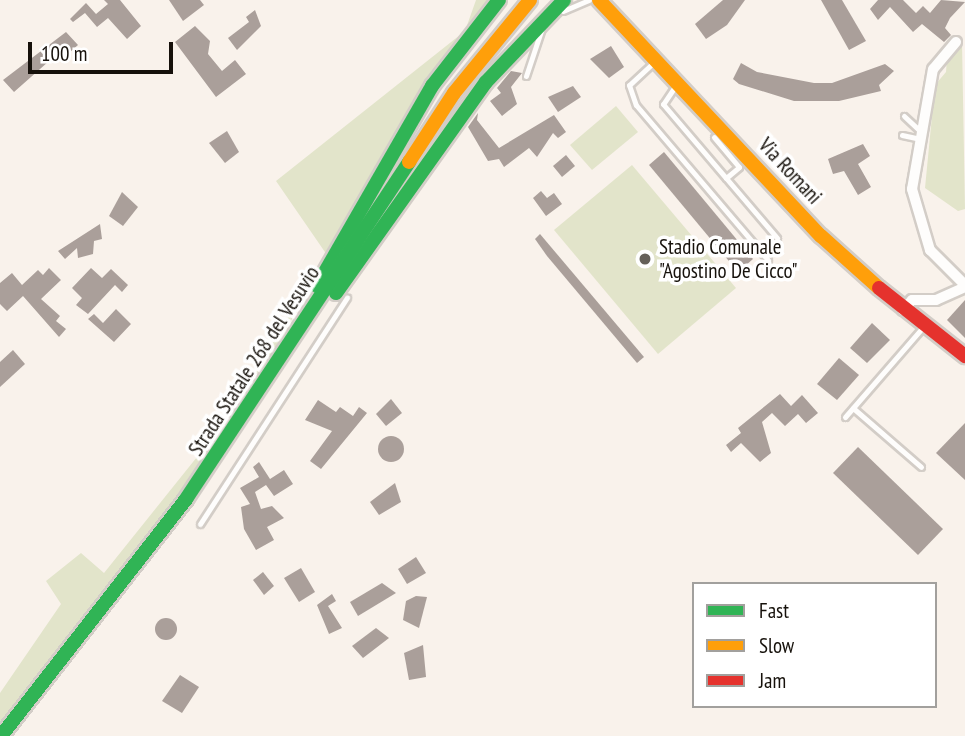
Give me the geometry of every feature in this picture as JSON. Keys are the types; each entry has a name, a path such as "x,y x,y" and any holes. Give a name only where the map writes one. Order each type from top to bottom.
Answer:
{"main road":[{"path":"283,356 346,227 432,86 499,0"},
{"name":"Strada Statale 268 del Vesuvio","path":"1,736 159,536 283,356 454,93 530,0"},
{"path":"283,356 373,248 486,82 535,25 564,0"},
{"name":"Via Romani","path":"599,0 821,236 923,327 965,356"}],"street":[{"path":"903,310 912,300 936,300 965,286 930,250 917,218 912,189 933,69 956,42"}],"lane":[{"path":"526,76 544,23 589,0"},
{"path":"656,60 629,85 636,105 768,260"},
{"path":"679,84 663,104 778,238"},
{"path":"904,116 922,136"},
{"path":"902,135 922,136"},
{"path":"714,137 739,167 726,178"},
{"path":"200,524 347,298"},
{"path":"845,417 923,327"},
{"path":"853,408 921,467"}],"green space":[{"path":"476,0 492,0 327,255 276,181 465,31"},
{"path":"962,42 965,209 958,211 925,188 935,85 946,72 947,58"},
{"path":"616,106 638,132 592,170 570,145"},
{"name":"Stadio Comunale \"Agostino De Cicco\"","path":"632,165 736,288 658,354 554,230"},
{"path":"323,263 251,393 166,515 0,726 0,693 61,604 46,581 81,553 104,573 213,437"}],"building":[{"path":"104,0 120,0 141,26 127,39 108,18 97,27 85,13 73,22 70,19 86,3 96,14 108,4"},
{"path":"169,0 200,0 204,5 183,21"},
{"path":"723,0 745,0 727,25 706,39 695,24"},
{"path":"821,0 842,0 866,41 849,50"},
{"path":"878,0 903,0 916,13 923,6 930,13 941,0 965,2 950,18 945,28 951,35 944,42 922,24 913,32 890,7 878,20 870,9"},
{"path":"255,10 261,26 237,50 228,38 249,22 246,17"},
{"path":"195,26 210,41 208,54 222,71 235,60 246,74 216,97 175,42"},
{"path":"66,32 78,45 62,59 57,54 14,92 3,80"},
{"path":"611,46 624,67 609,78 590,59"},
{"path":"741,63 757,72 814,83 832,83 885,64 894,71 879,85 881,91 839,101 794,101 739,84 733,79"},
{"path":"511,71 522,73 511,87 517,104 502,116 490,101 501,93 497,88"},
{"path":"573,86 581,97 558,112 548,97"},
{"path":"478,113 477,120 499,148 554,115 566,132 558,138 553,133 537,157 529,148 504,167 499,159 488,161 468,127"},
{"path":"227,131 239,152 225,163 209,143"},
{"path":"863,144 870,156 858,164 871,187 858,195 844,171 833,174 828,159"},
{"path":"664,152 753,259 738,272 649,165"},
{"path":"566,155 575,166 562,177 553,166"},
{"path":"541,191 547,198 554,193 562,204 546,216 533,198"},
{"path":"122,192 138,207 123,226 109,216"},
{"path":"100,224 102,239 94,241 93,254 78,258 77,248 65,259 58,251"},
{"path":"540,234 644,357 637,363 547,256 535,239"},
{"path":"49,268 61,280 41,299 60,316 56,321 66,329 59,337 23,296 7,311 0,304 0,283 12,273 22,285 38,270 43,275"},
{"path":"91,268 102,278 111,269 128,285 122,292 115,285 88,314 76,305 82,298 72,288"},
{"path":"965,300 965,338 947,320"},
{"path":"116,309 131,324 114,342 88,319 94,314 103,323"},
{"path":"872,323 890,340 867,363 850,348"},
{"path":"13,350 25,364 0,387 0,362"},
{"path":"839,358 859,375 837,400 817,384"},
{"path":"780,394 791,406 802,395 818,413 806,423 798,414 785,426 772,413 762,422 771,453 760,462 741,443 731,452 726,445 741,433 738,428"},
{"path":"391,399 402,413 386,426 376,414"},
{"path":"318,400 336,412 340,407 353,416 359,407 367,413 321,469 310,461 332,431 305,420"},
{"path":"965,423 965,480 936,453"},
{"path":"391,436 400,440 404,449 400,458 391,462 382,458 378,449 382,440"},
{"path":"858,447 943,529 918,555 833,473"},
{"path":"259,462 270,479 284,470 293,484 274,496 266,485 255,492 261,509 272,506 284,518 267,527 274,540 256,550 244,529 241,507 250,504 240,488 259,477 253,467"},
{"path":"395,483 401,502 379,515 370,502"},
{"path":"416,557 426,573 407,584 398,569"},
{"path":"301,568 315,592 299,602 284,578"},
{"path":"263,572 274,586 264,595 253,580"},
{"path":"382,583 396,593 358,616 350,602"},
{"path":"332,594 336,601 328,606 342,628 329,634 317,605"},
{"path":"416,596 427,597 419,628 403,620 406,601"},
{"path":"166,618 174,621 177,629 174,637 166,640 158,637 155,629 158,621"},
{"path":"376,628 389,638 363,658 352,646"},
{"path":"423,645 426,677 409,680 404,653"},
{"path":"180,675 199,687 182,713 162,701"}],"traffic: fast":[{"path":"317,286 432,86 499,0"},
{"path":"336,293 486,82 564,0"},
{"path":"1,736 186,499 409,162"}],"traffic: slow":[{"path":"409,162 454,93 530,0"},
{"path":"599,0 821,236 879,288"}],"traffic: jam":[{"path":"879,288 965,356"}],"place":[{"name":"Stadio Comunale \"Agostino De Cicco\"","path":"645,259"}]}
